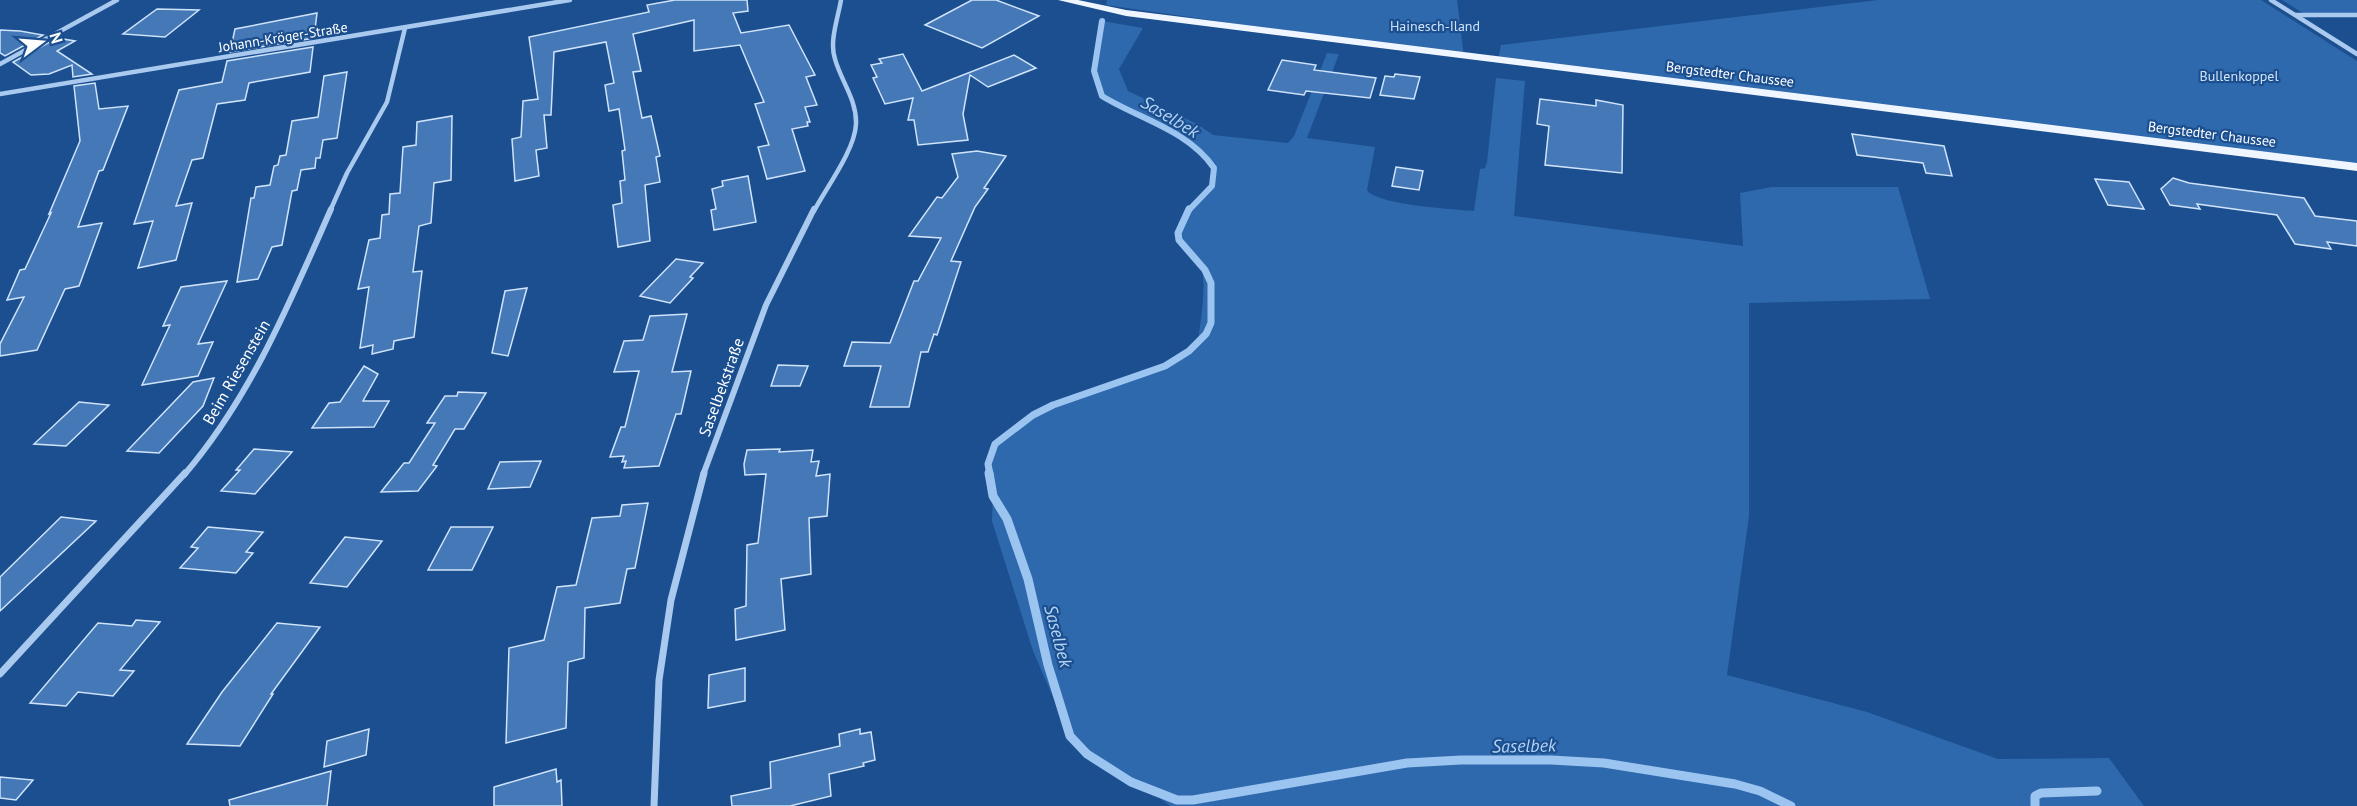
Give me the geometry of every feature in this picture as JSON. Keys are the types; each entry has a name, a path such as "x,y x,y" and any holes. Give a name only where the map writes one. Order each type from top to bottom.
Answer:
{"main road":[{"name":"Bergstedter Chaussee","path":"1063,0 1099,9 2357,167"}],"street":[{"path":"0,64 117,0"},
{"name":"Johann-Kröger-Straße","path":"0,94 570,0"},
{"name":"Saselbekstraße","path":"654,806 659,680 671,600 699,486 766,305 797,240 851,144 856,127 851,95 834,58 834,32 841,0"},
{"path":"2271,0 2357,54"},
{"path":"2295,15 2357,15"},
{"name":"Beim Riesenstein","path":"0,674 160,502 200,456 233,410 283,318 347,173 387,102 405,28"}],"green space":[{"name":"Hainesch-Iland","path":"1107,0 1457,0 1464,57 1106,5"},
{"name":"Bullenkoppel","path":"1878,0 2261,0 2357,61 2357,166 1498,60 1501,45"},
{"path":"2282,0 2357,0 2357,16 2306,15"},
{"path":"1102,21 1143,28 1119,69 1128,91 1197,124 1213,135 1288,143 1294,136 1327,53 1339,54 1307,138 1375,147 1367,190 1373,195 1399,203 1474,211 1480,169 1485,168 1487,162 1496,78 1525,81 1514,216 1743,246 1740,193 1772,187 1898,187 1930,299 1749,303 1749,516 1727,675 1867,712 1998,759 2109,758 2144,806 1170,806 1151,791 1087,754 1070,736 1033,651 992,521 993,496 988,464 991,450 995,444 1033,415 1053,405 1165,366 1198,342 1203,302 1202,271 1198,260 1181,243 1179,234 1184,218 1207,192 1215,177 1211,163 1201,151 1186,140 1102,96 1094,71"}],"building":[{"path":"675,0 747,0 748,11 733,13 741,33 789,25 815,75 806,77 817,105 805,107 810,122 807,122 808,126 792,129 805,171 767,179 758,147 769,145 755,104 764,102 740,45 694,51 694,20 633,34 641,71 633,72 642,118 651,116 660,156 656,157 660,182 645,185 650,241 618,247 613,205 622,203 620,181 625,180 622,151 625,150 619,109 609,111 605,85 614,83 606,42 554,52 551,115 544,115 547,148 536,150 539,176 515,181 512,139 521,137 523,101 538,99 529,37 649,12 647,5"},
{"path":"972,0 996,0 1039,16 982,48 925,25"},
{"path":"157,9 199,10 165,37 123,34"},
{"path":"317,13 314,38 230,52 235,29"},
{"path":"0,30 43,35 5,56 0,53"},
{"path":"57,38 75,41 57,51 92,74 73,77 72,65 49,74 31,75 13,62"},
{"path":"313,47 310,72 249,83 245,100 217,104 203,158 192,160 176,206 192,203 176,260 138,268 153,221 134,224 179,90 222,82 227,61"},
{"path":"903,54 922,91 1014,55 1036,68 988,87 970,75 963,114 968,140 918,145 914,120 908,120 913,98 885,104 873,78 877,77 871,65 882,63 879,59"},
{"path":"1282,60 1316,65 1314,70 1376,78 1370,98 1306,91 1304,95 1268,90"},
{"path":"347,72 337,138 323,140 320,158 316,158 315,168 301,170 297,190 292,191 282,245 272,247 258,279 237,282 251,198 254,198 256,187 270,185 274,166 278,165 280,156 286,155 292,121 318,117 324,76"},
{"path":"1395,74 1420,77 1414,99 1380,95 1385,76 1394,77"},
{"path":"95,83 99,109 128,106 103,170 99,171 78,227 102,223 79,286 65,289 37,350 0,356 0,344 24,297 7,300 20,270 25,269 51,213 49,214 80,141 74,86"},
{"path":"1540,99 1596,106 1596,100 1623,105 1622,173 1545,165 1549,126 1537,124"},
{"path":"452,116 451,180 434,183 431,223 419,226 413,272 422,271 414,337 394,341 393,349 372,354 373,345 360,348 369,287 358,289 369,240 380,238 382,215 389,214 390,194 400,193 403,147 416,145 417,122"},
{"path":"1852,134 1944,146 1952,176 1926,173 1923,163 1857,155"},
{"path":"977,151 1006,156 984,188 988,189 975,207 951,261 961,262 937,335 934,334 928,352 921,352 909,407 870,407 881,366 844,366 852,342 890,343 914,281 918,281 941,238 909,236 937,197 942,198 958,177 952,154"},
{"path":"1396,167 1423,171 1419,190 1392,186"},
{"path":"748,176 756,222 714,230 711,210 716,209 712,189 723,186 722,181"},
{"path":"2173,178 2189,183 2304,198 2315,216 2357,221 2357,246 2327,242 2331,249 2295,244 2277,215 2197,204 2200,209 2170,205 2161,189"},
{"path":"2095,179 2129,182 2144,209 2108,205"},
{"path":"676,259 703,263 690,277 693,278 670,303 640,296"},
{"path":"227,281 198,344 213,342 198,376 142,385 170,325 163,326 181,287"},
{"path":"527,288 508,356 492,353 505,291"},
{"path":"687,314 672,372 691,371 681,414 676,414 659,466 624,468 626,461 622,462 624,456 610,457 621,427 625,427 639,371 614,372 624,341 643,340 650,316"},
{"path":"778,365 808,366 800,386 771,386"},
{"path":"364,366 378,374 363,401 389,401 374,427 312,428 329,403 340,402"},
{"path":"214,378 203,406 159,453 127,451 193,382"},
{"path":"458,392 486,393 464,429 455,429 433,465 437,466 418,491 381,492 404,463 409,463 435,423 427,423 445,396 457,396"},
{"path":"79,402 109,405 66,446 34,444"},
{"path":"254,449 292,452 255,494 221,491 240,470 236,470"},
{"path":"780,449 779,452 813,450 811,462 819,461 816,476 830,474 827,516 809,518 811,574 781,579 785,630 736,640 735,609 746,606 747,545 758,543 766,474 745,475 744,464 747,450"},
{"path":"541,461 530,487 488,489 500,462"},
{"path":"648,503 635,568 627,569 620,603 585,608 584,658 568,662 566,728 506,743 509,648 544,640 557,587 576,585 592,518 620,516 622,505"},
{"path":"61,517 96,521 0,611 0,577"},
{"path":"208,527 263,532 246,552 253,553 236,573 180,568 198,548 191,547"},
{"path":"451,527 493,527 472,570 428,570"},
{"path":"345,537 382,541 347,587 310,583"},
{"path":"136,620 160,622 120,670 134,671 113,696 78,692 66,706 30,703 98,623 132,626"},
{"path":"277,623 320,627 271,694 273,694 240,746 187,744 222,692"},
{"path":"745,668 745,701 708,708 709,675"},
{"path":"369,729 366,755 324,767 327,741"},
{"path":"860,729 860,734 871,732 875,760 863,763 864,766 829,774 831,796 790,806 732,806 731,796 771,788 770,762 840,746 839,734"},
{"path":"556,769 557,782 561,780 562,806 494,806 494,787"},
{"path":"331,771 327,806 230,806 229,800"},
{"path":"0,777 33,780 16,800 0,798"}],"waterway":[{"name":"Saselbek","path":"1102,21 1094,71 1102,96 1177,135 1191,144 1214,168 1212,186 1188,211"},
{"name":"Saselbek","path":"990,475 988,464 995,444 1033,415 1053,405 1165,366 1189,351 1206,334 1211,323 1211,283 1205,270 1179,240 1178,233 1188,211"},
{"name":"Saselbek","path":"989,473 993,496 1007,519 1028,579 1048,665 1070,736 1087,754 1131,782 1177,800 1193,800 1407,763 1461,760 1551,760 1604,763 1735,784 1760,791 1791,806"},
{"path":"2035,806 2035,796 2041,793 2097,791"}]}
